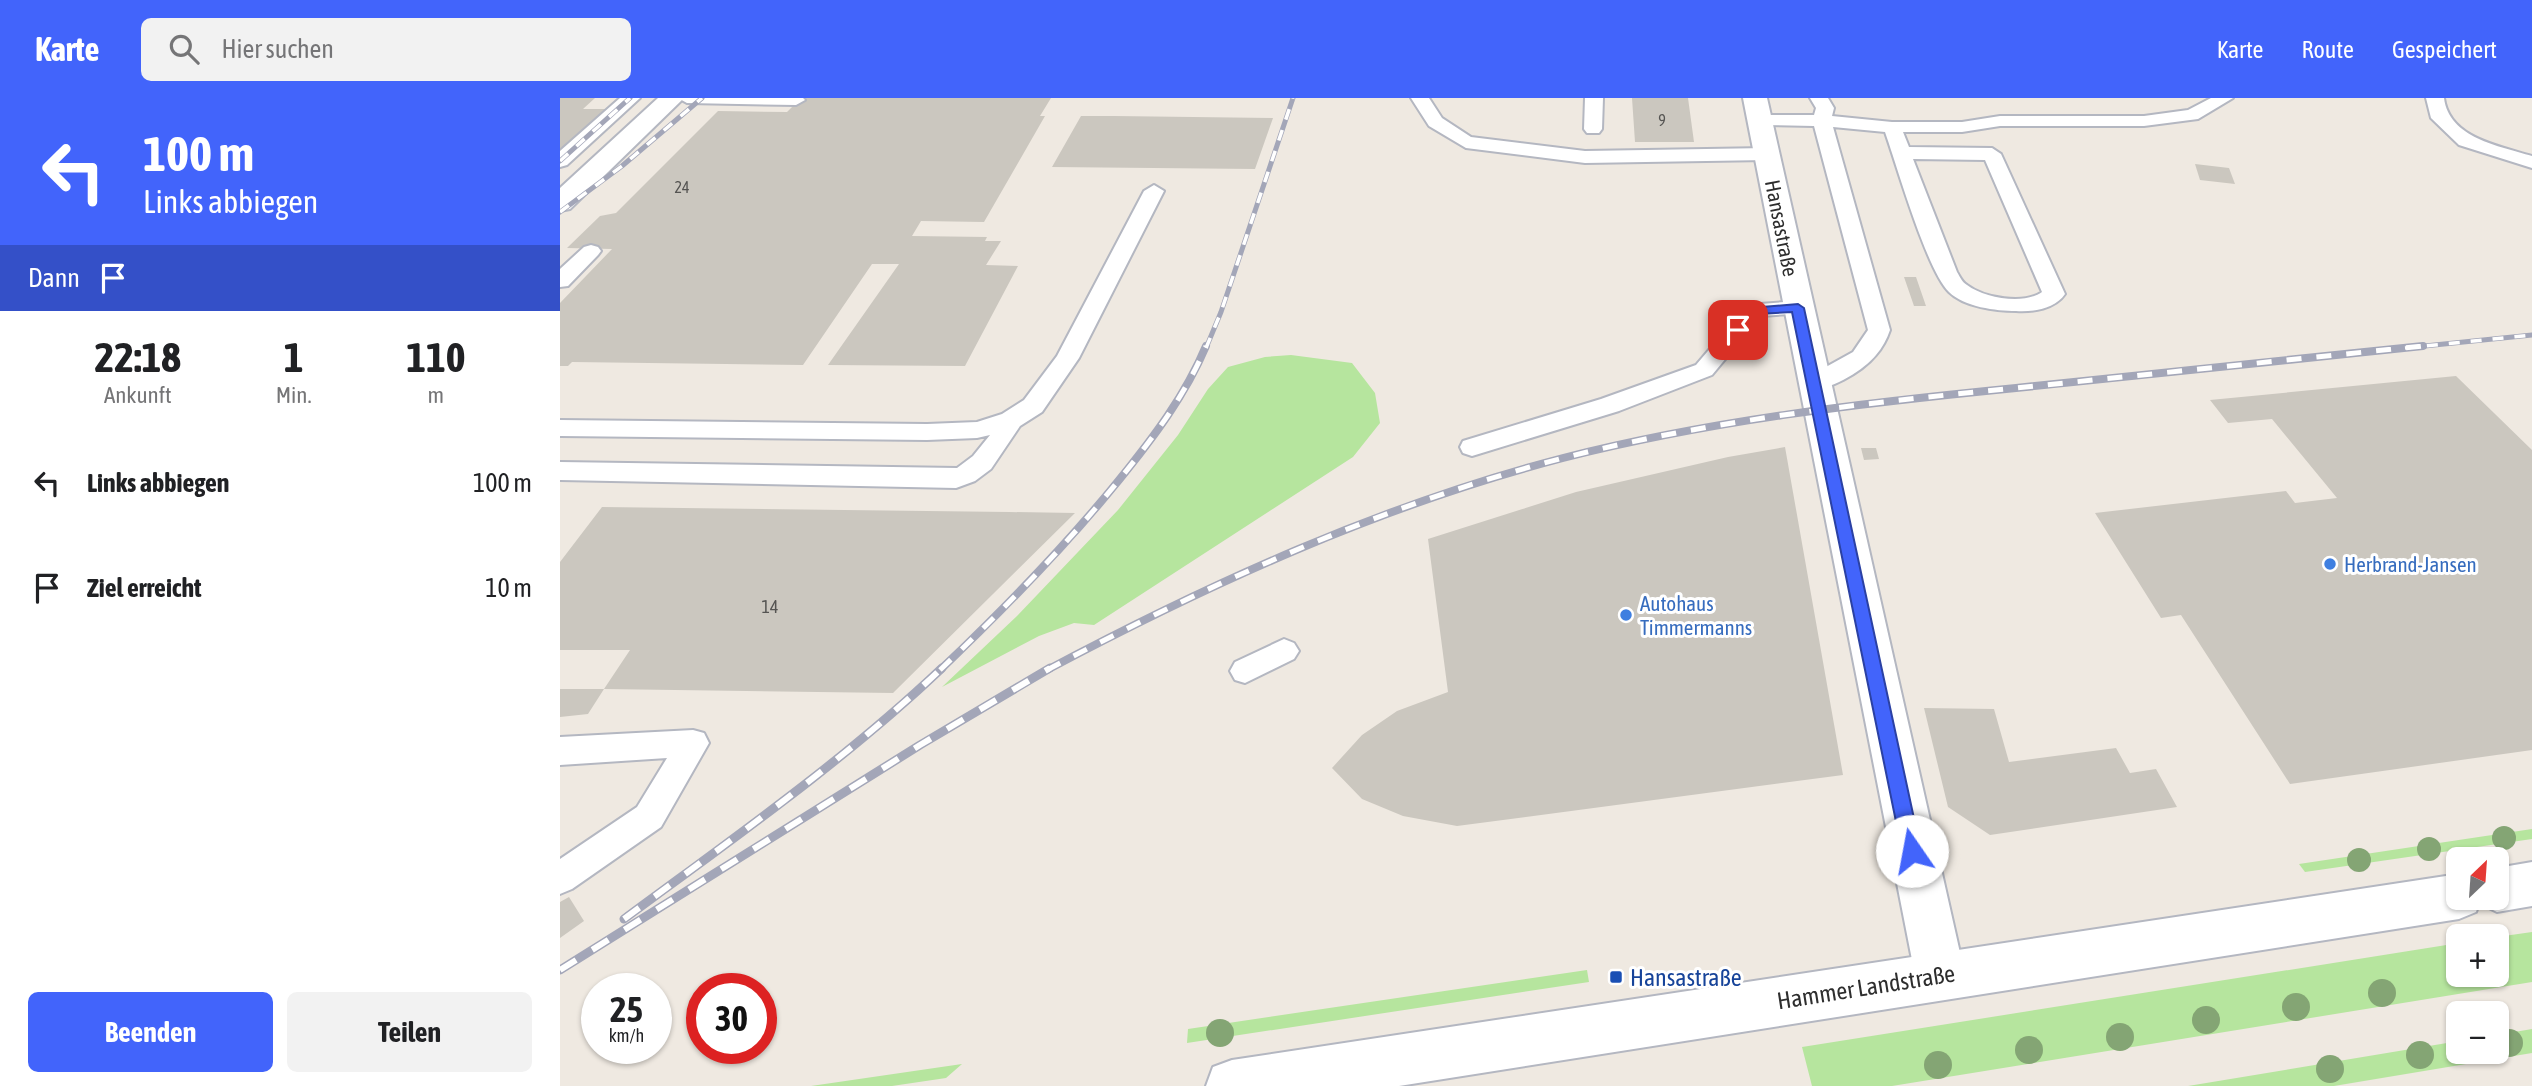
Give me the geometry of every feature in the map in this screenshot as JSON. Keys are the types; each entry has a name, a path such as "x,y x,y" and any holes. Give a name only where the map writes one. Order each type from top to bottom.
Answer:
{"street":[{"path":"561,201 672,98"},
{"name":"Hansastraße","path":"1760,124 1940,975"},
{"path":"2510,888 2532,884"},
{"name":"Hammer Landstraße","path":"1231,1086 2446,897"}],"lane":[{"path":"560,161 631,98"},
{"path":"687,98 796,100"},
{"path":"1420,98 1435,122 1466,142 1585,157 1760,124 1822,105 1859,113 1967,115 2000,121"},
{"path":"1593,130 1594,98"},
{"path":"1822,105 1892,127 1962,127 2000,121 2169,120 2192,115 2224,98"},
{"path":"2435,98 2437,114 2466,141 2532,162"},
{"path":"1814,383 1861,360 1874,345 1878,330 1822,105"},
{"path":"1892,127 1946,272 1958,289 1987,302 2034,305 2049,300 2054,294 2046,273 1992,154 1903,153"},
{"path":"560,428 927,432 977,430 1011,420 1032,406 1067,358 1154,191"},
{"path":"560,281 591,251"},
{"path":"1472,447 1610,405 1704,370 1755,310 1798,308"},
{"path":"560,471 956,479 981,466 992,454 1011,420"},
{"path":"1245,671 1284,651"},
{"path":"560,751 693,743 649,817 560,878"}],"green space":[{"path":"1291,355 1352,363 1375,393 1380,423 1353,457 1094,625 1074,623 1039,636 942,687 1017,616 1118,510 1178,435 1208,389 1228,367 1265,357"},
{"path":"2532,829 2532,839 2477,847 2446,847 2446,852 2305,872 2299,864"},
{"path":"2532,932 2532,982 2509,986 2509,935"},
{"path":"2446,945 2446,987 2501,987 1892,1086 1812,1086 1802,1047"},
{"path":"1587,970 1589,982 1187,1043 1188,1029"},
{"path":"2532,1029 2532,1053 2509,1057 2509,1033"},
{"path":"2446,1043 2446,1064 2466,1064 2334,1086 2188,1086"},
{"path":"962,1064 946,1078 892,1086 811,1086"}],"building":[{"path":"560,98 595,98 583,109 606,109 560,151"},
{"path":"801,98 1051,98 1040,116 1045,116 984,222 921,221 912,236 987,237 985,241 1001,241 986,265 1018,266 965,366 828,365 899,264 872,264 803,365 572,362 568,366 560,366 560,303 612,249 567,248 600,216 616,213 718,111 787,112"},
{"path":"1632,98 1688,98 1694,142 1635,142"},
{"path":"1081,116 1273,118 1255,169 1052,167"},
{"path":"2195,164 2229,168 2235,184 2200,180"},
{"path":"1904,277 1916,277 1926,306 1914,306"},
{"name":"Herbrand-Jansen","path":"2456,376 2532,450 2532,750 2290,784 2181,615 2161,618 2095,513 2286,491 2295,503 2337,498 2272,419 2228,423 2210,400"},
{"name":"Autohaus Timmermanns","path":"1785,447 1843,775 1457,826 1403,816 1362,799 1332,768 1362,735 1397,711 1448,692 1428,539 1576,492 1728,457"},
{"path":"1861,448 1876,448 1879,459 1864,460"},
{"path":"602,507 1075,513 893,693 604,689 630,650 560,650 560,562"},
{"path":"560,689 604,689 588,714 560,717"},
{"path":"1924,708 1994,709 2009,762 2116,748 2130,773 2156,769 2177,807 1990,835 1948,807"},
{"path":"569,897 584,921 560,938 560,902"}],"railway":[{"path":"560,161 630,98"},
{"path":"560,212 622,166 702,98"},
{"path":"1206,348 1221,312 1293,98"},
{"path":"2405,348 2532,335"},
{"path":"940,670 1032,578 1119,480 1167,416 1206,346"},
{"path":"1047,670 1171,607 1299,549 1429,499 1563,458 1675,433 1788,414 2423,346"},
{"path":"624,919 827,767 942,668"},
{"path":"560,970 920,745 1050,668"}],"place":[{"name":"Herbrand-Jansen","path":"2330,564"},
{"name":"Autohaus Timmermanns","path":"1626,615"},
{"name":"Hansastraße","path":"1616,977"}],"route":[{"path":"1738,330 1755,310 1798,308 1912,851"}]}
